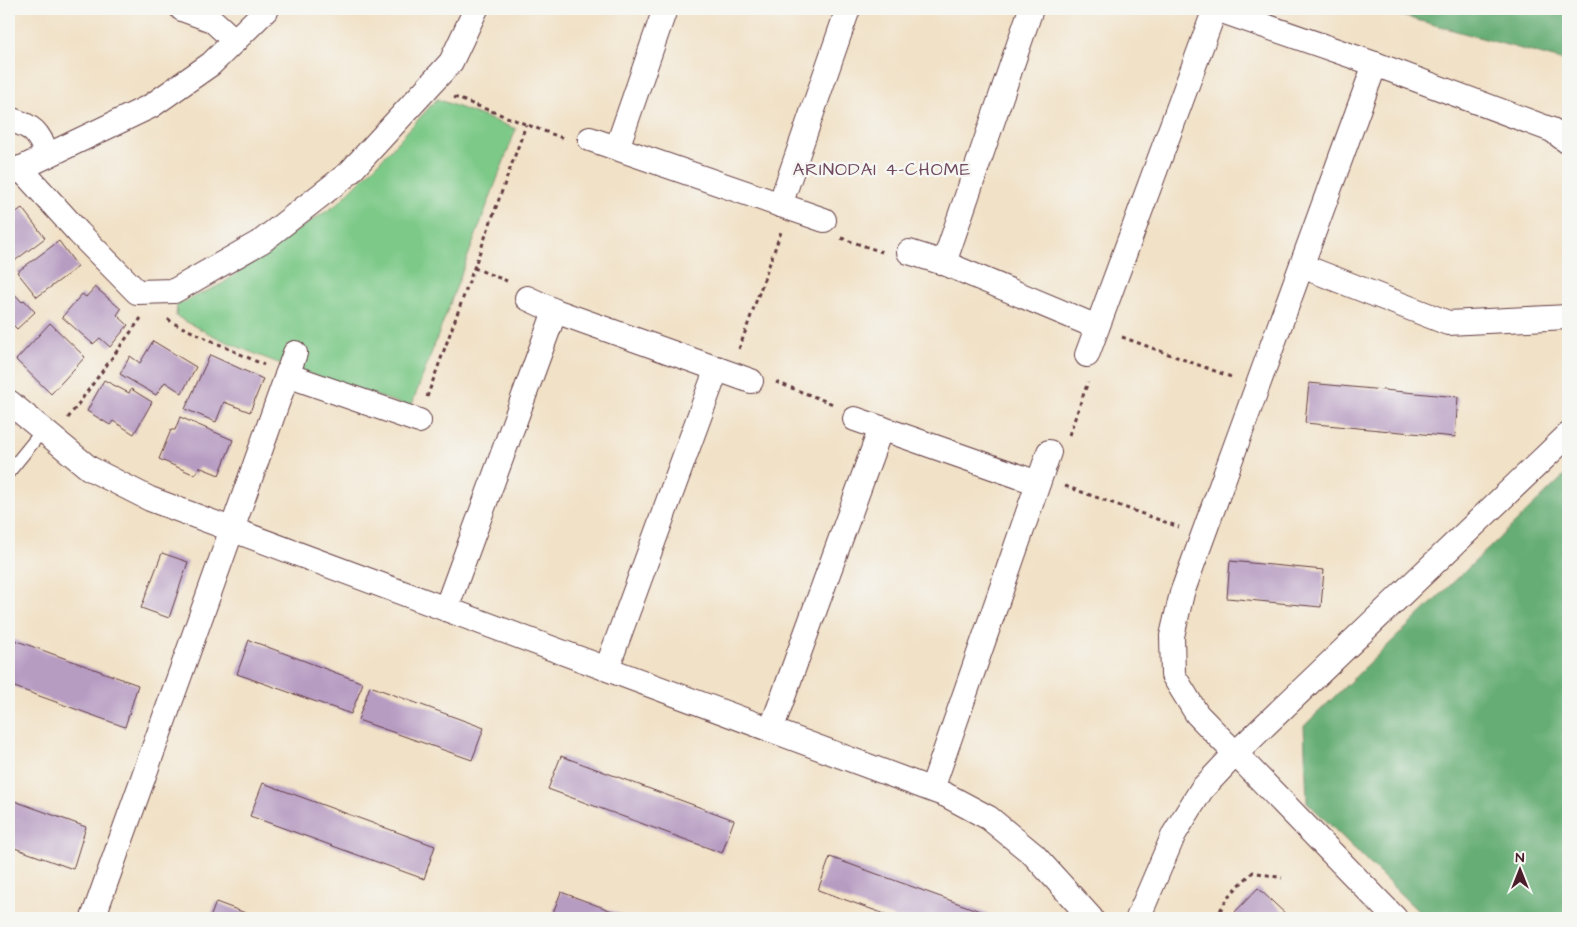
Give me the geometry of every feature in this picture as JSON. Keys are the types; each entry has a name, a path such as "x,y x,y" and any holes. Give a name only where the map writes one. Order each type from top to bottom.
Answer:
{"street":[{"path":"182,9 212,20 235,41"},
{"path":"267,9 211,64 151,106 15,171 137,292 151,298 174,291 262,241 349,173 451,62 476,9"},
{"path":"617,148 665,9"},
{"path":"785,207 848,9"},
{"path":"944,263 1031,9"},
{"path":"1087,354 1216,9 1375,64 1552,130 1568,142"},
{"path":"1375,64 1182,593 1172,636 1173,676 1197,714 1395,918"},
{"path":"9,119 21,123 38,134 48,155"},
{"path":"590,138 824,220"},
{"path":"909,252 944,263 1097,328"},
{"path":"1302,266 1448,323 1568,317"},
{"path":"527,298 555,311 733,374 607,668"},
{"path":"446,609 555,311"},
{"path":"93,918 295,353"},
{"path":"287,375 419,422"},
{"path":"9,402 89,468 150,499 946,795 989,818 1034,855 1091,918"},
{"path":"855,419 1038,483"},
{"path":"771,730 881,428"},
{"path":"1138,918 1174,834 1202,789 1235,754 1568,435"},
{"path":"932,789 1049,452"}],"lane":[{"path":"9,472 48,434"}],"path":[{"path":"428,87 526,125 587,146 590,138"},
{"path":"419,422 526,125"},
{"path":"785,207 733,374 753,373 857,413 855,419"},
{"path":"824,220 821,232 906,261 909,252"},
{"path":"48,434 151,298 173,323 287,375"},
{"path":"1097,328 1258,387"},
{"path":"1049,452 1062,456 1096,358 1087,354"},
{"path":"1038,483 1047,480 1203,536"},
{"path":"1216,918 1231,892 1253,872 1282,878"}],"green space":[{"path":"1377,9 1568,9 1568,62"},
{"path":"437,99 516,129 411,407 291,368 232,344 176,316 177,305 222,284 285,238 336,205 380,161"},
{"path":"1568,472 1568,918 1425,918 1307,802 1304,726"}],"building":[{"path":"22,208 45,238 9,265 9,217"},
{"path":"59,241 78,267 37,297 17,272"},
{"path":"95,287 121,309 117,315 128,325 110,347 100,338 93,344 62,317 82,294 86,297"},
{"path":"9,288 35,312 17,329 9,321"},
{"path":"50,323 85,357 51,394 16,360"},
{"path":"153,341 196,367 182,393 165,382 156,395 120,374 130,356 140,363"},
{"path":"210,355 263,379 250,412 224,402 216,422 185,409"},
{"path":"104,380 129,393 131,389 152,402 134,434 113,421 110,425 87,411"},
{"path":"1309,383 1458,397 1455,437 1305,423"},
{"path":"180,417 233,440 219,475 199,467 195,475 159,459 171,430 175,430"},
{"path":"162,553 188,562 169,618 141,608"},
{"path":"1230,561 1324,570 1321,607 1227,598"},
{"path":"9,638 138,685 125,727 9,685"},
{"path":"249,640 363,683 351,714 237,674"},
{"path":"370,686 484,728 472,760 358,720"},
{"path":"561,756 734,820 722,853 548,789"},
{"path":"263,783 435,846 424,879 250,816"},
{"path":"9,799 86,827 73,869 9,846"},
{"path":"830,857 999,918 896,918 818,890"},
{"path":"1258,888 1290,918 1241,918 1235,912"},
{"path":"561,892 631,918 551,918"},
{"path":"216,902 259,918 210,918"}],"district":[{"name":"ARINODAI 4-CHOME","path":"882,169"}]}
